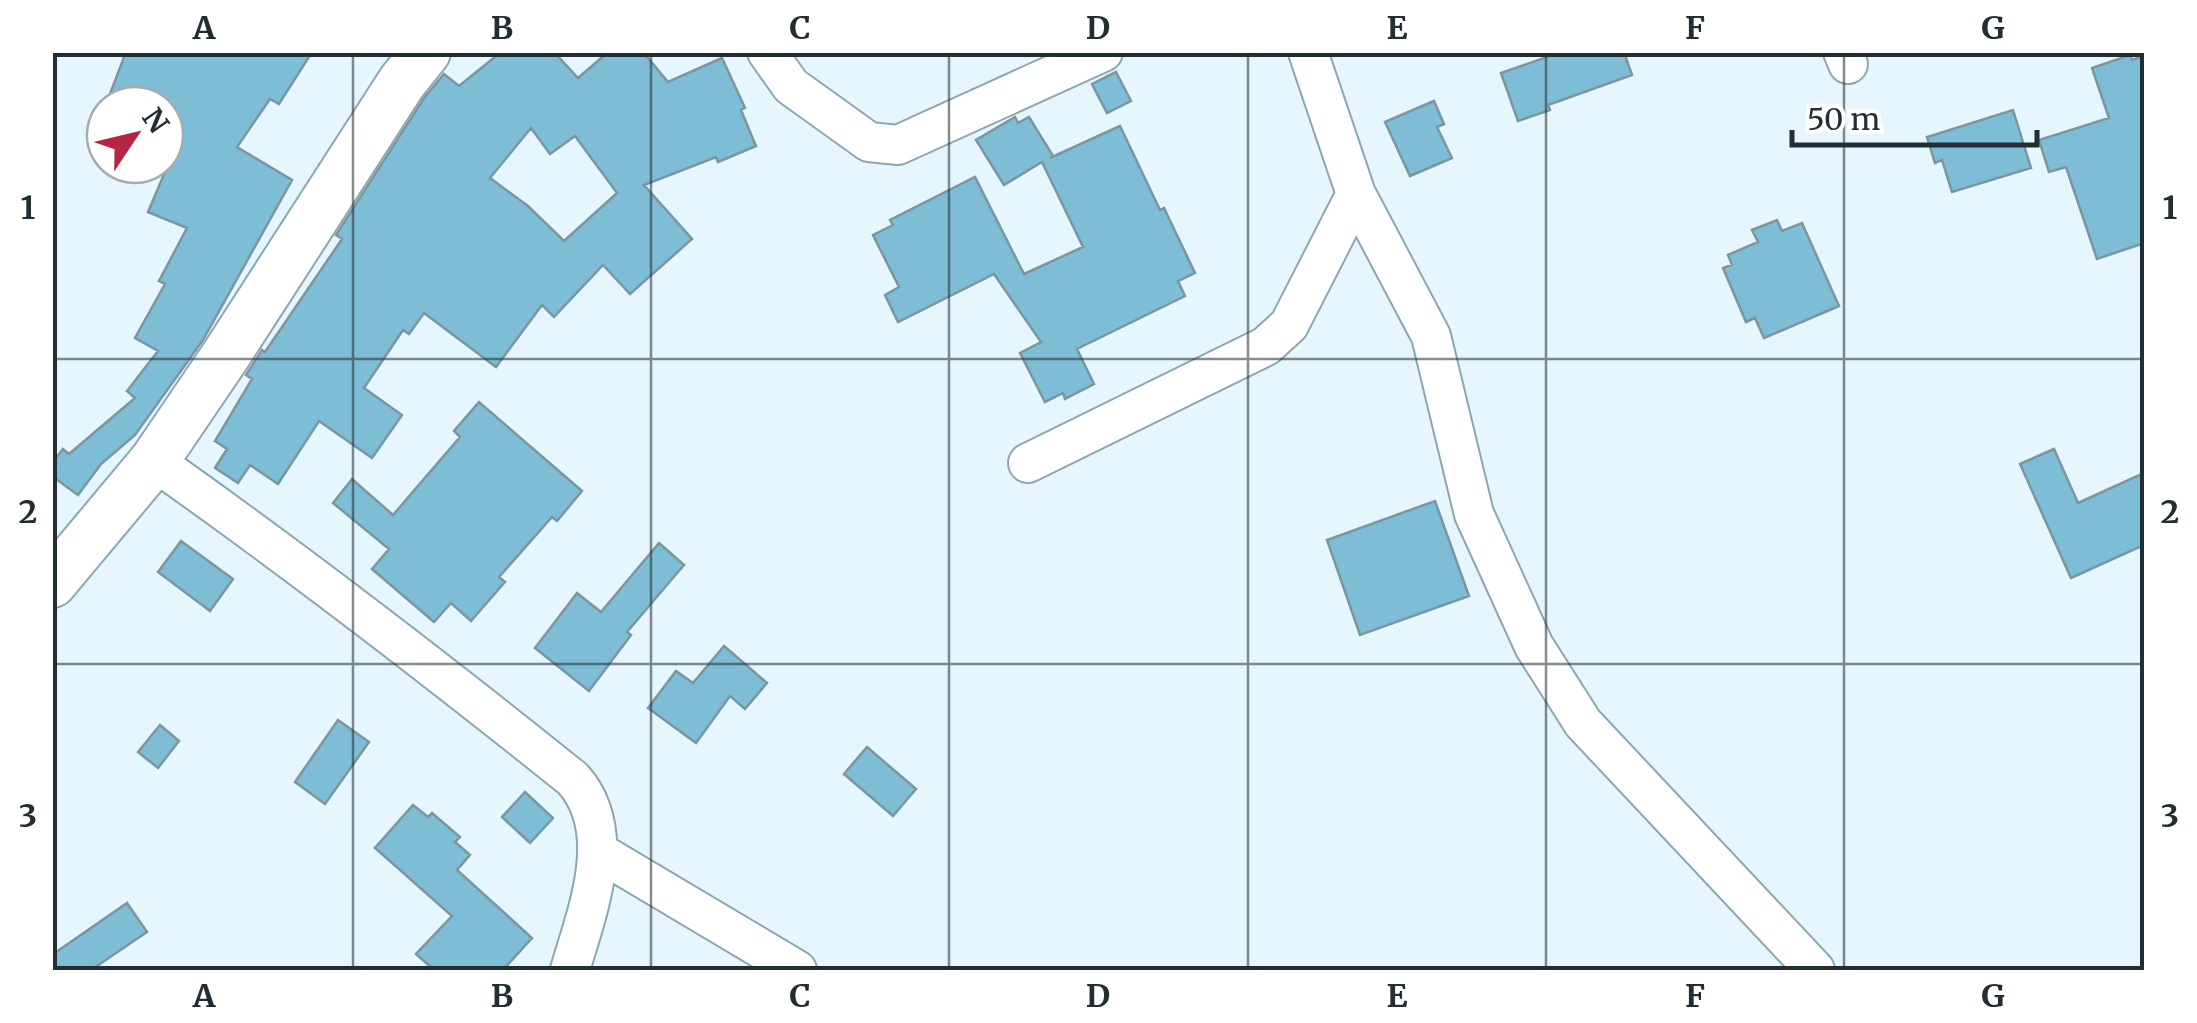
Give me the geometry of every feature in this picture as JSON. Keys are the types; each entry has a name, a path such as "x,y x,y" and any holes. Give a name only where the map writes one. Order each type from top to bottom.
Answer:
{"street":[{"path":"57,567 154,460 226,356 402,82 426,52"},
{"path":"767,52 791,86 870,142 898,145 1104,52"},
{"path":"1308,52 1356,194 1431,336 1474,514 1534,646 1583,723 1815,970"},
{"path":"1028,463 1266,346 1290,326 1356,194"},
{"path":"154,460 240,521 586,793 594,809 595,876 570,970"},
{"path":"597,851 797,970"}],"building":[{"path":"126,52 312,52 279,104 270,99 237,147 292,180 203,340 135,435 101,464 78,495 52,476 52,463 63,449 69,454 135,398 127,391 158,351 135,338 165,284 159,281 187,228 148,212 159,185 185,185 185,85 113,85"},
{"path":"501,52 554,52 578,78 608,52 643,52 668,82 722,58 745,108 741,110 756,146 644,185 692,239 630,294 603,265 554,317 542,305 496,367 424,313 409,334 403,330 364,388 402,415 372,458 319,421 278,484 250,465 238,483 215,468 227,449 215,441 252,379 246,375 342,239 336,235 424,98 444,74 459,86","holes":["531,128 550,154 575,136 617,193 564,241 528,206 490,178"]},
{"path":"1561,52 1624,52 1632,75 1548,105 1550,110 1518,121 1501,73"},
{"path":"2130,55 2132,60 2144,56 2144,243 2097,259 2066,167 2049,172 2039,140 2109,118 2092,68"},
{"path":"1116,72 1131,101 1107,113 1092,84"},
{"path":"1434,101 1444,124 1437,127 1452,158 1410,176 1385,122"},
{"path":"2013,110 2031,168 1952,192 1942,160 1935,163 1927,137"},
{"path":"1015,117 1018,123 1029,117 1053,156 1050,158 1120,126 1195,273 1178,281 1185,296 1077,349 1094,384 1065,399 1063,393 1045,402 1020,353 1041,342 994,274 898,322 885,295 899,287 873,235 893,225 890,220 975,177 1024,274 1083,247 1042,162 1004,185 976,140"},
{"path":"1777,220 1782,231 1802,223 1839,306 1764,338 1755,318 1746,322 1723,268 1732,265 1728,255 1758,242 1752,230"},
{"path":"479,402 582,491 557,521 552,517 499,577 505,582 471,621 451,603 434,622 372,569 389,549 333,503 352,479 393,515 460,437 454,431"},
{"path":"2054,449 2078,503 2144,473 2144,545 2071,578 2020,464"},
{"path":"1435,501 1469,596 1360,635 1327,540"},
{"path":"181,541 233,579 210,611 158,572"},
{"path":"659,543 684,565 627,632 631,635 589,691 535,648 577,593 601,612"},
{"path":"724,646 767,683 745,709 730,696 696,743 648,708 676,671 693,683"},
{"path":"338,720 369,742 325,804 295,782"},
{"path":"160,725 179,741 158,768 138,752"},
{"path":"867,747 916,789 893,816 844,774"},
{"path":"525,792 553,818 530,843 502,817"},
{"path":"413,805 428,817 432,813 460,837 455,842 470,855 457,870 532,938 503,970 434,970 416,954 452,916 375,848"},
{"path":"127,903 147,932 91,970 52,970 52,955"}]}
